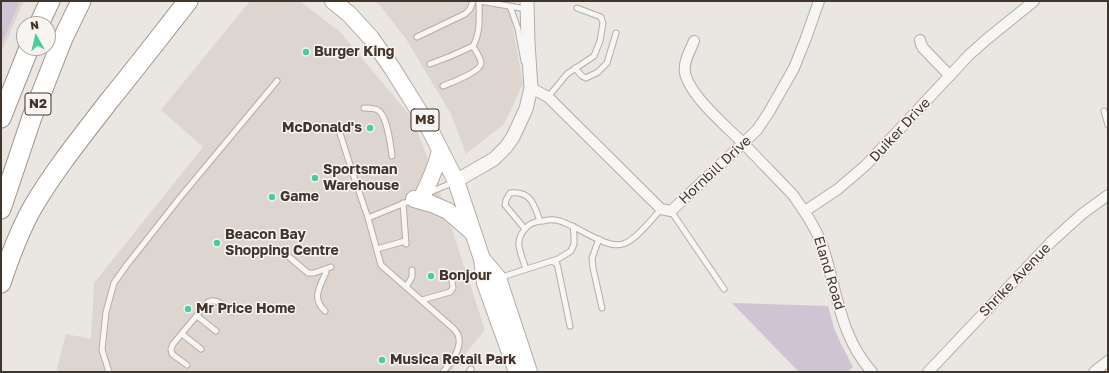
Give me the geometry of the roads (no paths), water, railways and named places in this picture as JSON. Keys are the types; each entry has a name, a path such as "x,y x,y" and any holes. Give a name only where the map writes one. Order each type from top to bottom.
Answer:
{"highway":[{"path":"43,16 50,1"},
{"name":"N2","path":"1,209 32,117 63,38 81,1"},
{"path":"1,283 18,238 34,206 53,175 76,142 188,1"},
{"name":"N2","path":"1,118 26,56"}],"main road":[{"name":"M8","path":"333,1 349,14 375,44 427,124 456,181 482,259 529,372"},
{"path":"440,150 438,162 430,180 413,199 432,204 448,211 473,233"},
{"name":"M8","path":"492,280 517,372"}],"street":[{"name":"Hornbill Drive","path":"530,82 548,97 666,210 744,144 757,130 794,68 819,1"},
{"name":"Duiker Drive","path":"805,211 838,189 866,165 969,55 1034,1"},
{"path":"456,181 494,159 506,148 513,137 526,109 530,82 527,5"},
{"path":"920,40 923,48 950,76"},
{"name":"Eland Road","path":"694,41 686,58 685,66 685,72 690,85 703,103 793,195 805,211 823,245 844,323 850,339 872,372"},
{"name":"Shrike Avenue","path":"928,372 1051,242 1082,214 1108,194"},
{"path":"1094,372 1108,361"}],"lane":[{"path":"417,37 465,14 470,9 474,1"},
{"path":"430,64 473,46 478,33 479,1 510,6 527,5"},
{"path":"510,6 518,29 522,55 530,82"},
{"path":"548,97 567,74 594,56 600,41 604,23 601,17 577,8"},
{"path":"575,68 582,76 586,78 603,68 607,63 616,33"},
{"path":"443,86 479,68 481,63 480,59 473,46"},
{"path":"109,372 102,350 106,312 114,283 182,195 277,81"},
{"path":"364,108 378,110 383,115 390,140 392,156"},
{"path":"1104,111 1108,125"},
{"path":"338,127 350,168 368,218 381,265 422,300 458,334 458,351 443,372"},
{"path":"368,218 456,181"},
{"path":"525,228 505,205 510,193 516,192 528,196 533,203 540,221"},
{"path":"377,249 405,242 413,199"},
{"path":"526,269 518,241 525,228 533,222 556,220 573,226 588,235 613,244 624,244 666,210 724,289"},
{"path":"492,280 558,259 571,251 574,244 573,226"},
{"path":"599,239 592,258 602,308"},
{"path":"282,251 308,273 314,273 331,267"},
{"path":"552,261 557,264 570,326"},
{"path":"406,286 412,277 412,270"},
{"path":"325,311 318,304 317,294 326,272"},
{"path":"422,300 444,295 450,292 453,288 452,281"},
{"path":"187,365 172,354 171,349 208,302 212,300 216,301 232,312"},
{"path":"197,316 216,330"},
{"path":"182,334 201,349"}],"place":[{"name":"Burger King","path":"306,52"},
{"name":"McDonald's","path":"370,128"},
{"name":"Sportsman Warehouse","path":"315,178"},
{"name":"Game","path":"272,197"},
{"name":"Beacon Bay Shopping Centre","path":"217,243"},
{"name":"Bonjour","path":"431,276"},
{"name":"Mr Price Home","path":"188,309"},
{"name":"Musica Retail Park","path":"382,360"}]}
